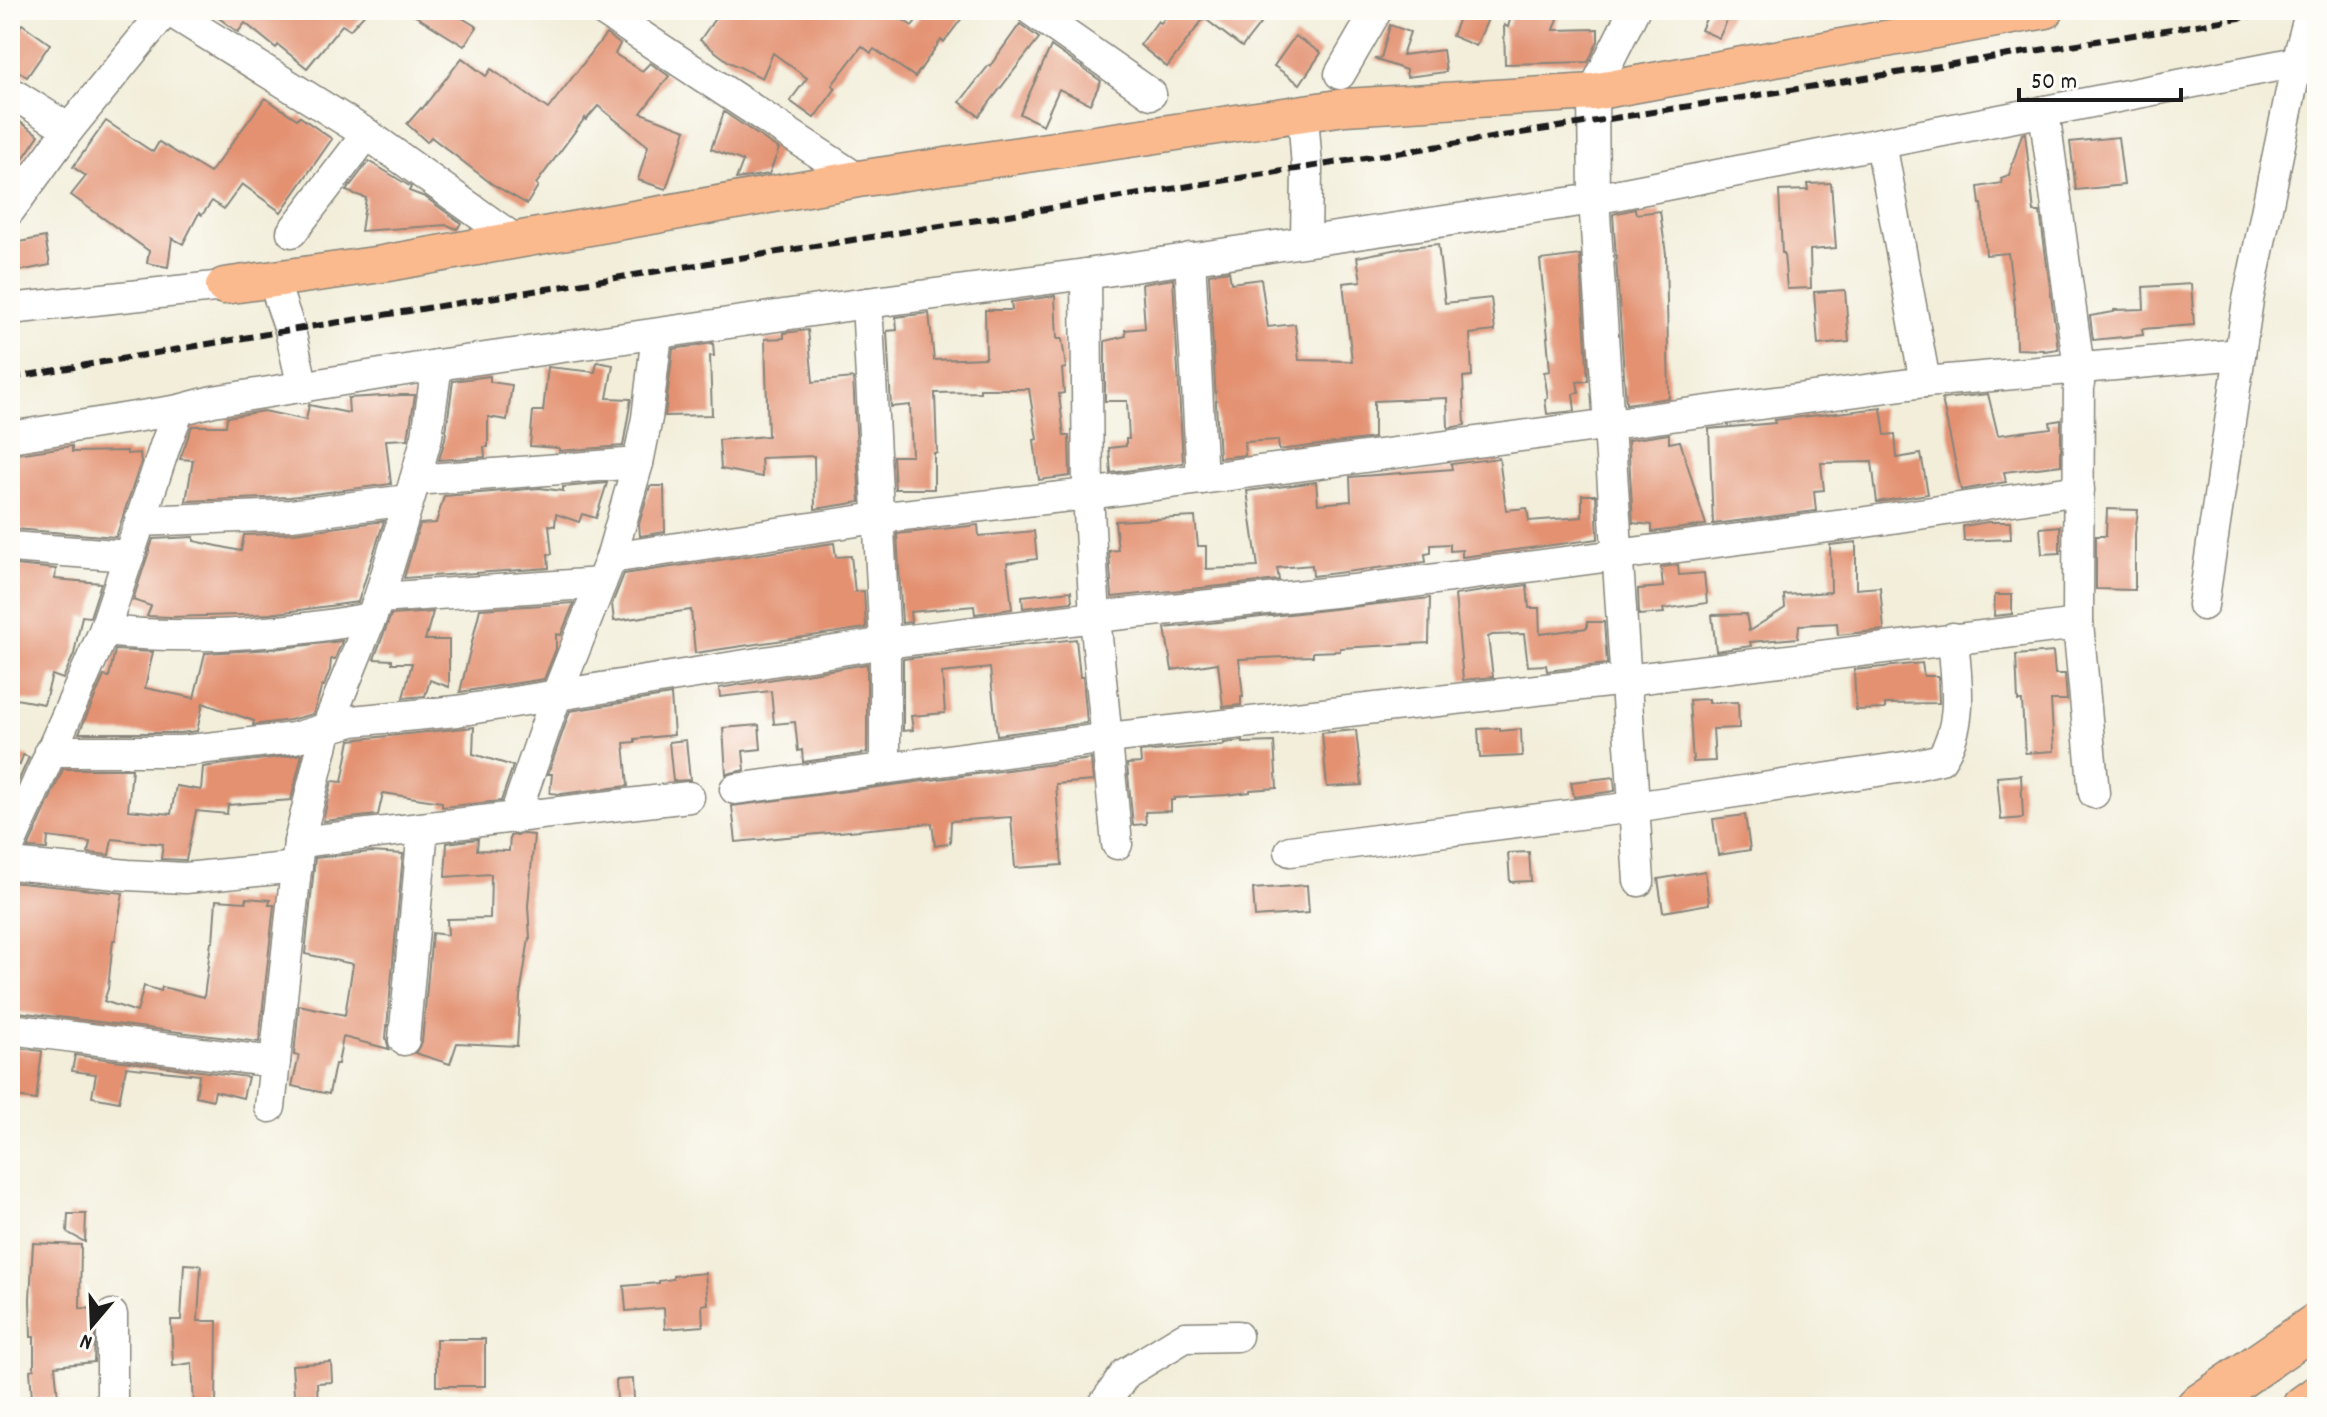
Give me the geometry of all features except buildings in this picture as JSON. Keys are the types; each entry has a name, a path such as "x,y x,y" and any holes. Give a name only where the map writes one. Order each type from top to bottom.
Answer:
{"highway":[{"path":"2197,1407 2317,1324"},
{"path":"2303,1407 2317,1397"}],"main road":[{"path":"224,286 517,241 858,179 1345,107 1593,92 2046,10"}],"street":[{"path":"10,210 69,129 167,10 367,134 517,241"},
{"path":"602,10 858,179"},
{"path":"1031,10 1151,94"},
{"path":"1340,74 1377,10"},
{"path":"1634,10 1593,92 1594,199 1639,881"},
{"path":"2203,605 2248,300 2297,62 2311,10"},
{"path":"10,437 437,365 1594,199 2297,62"},
{"path":"10,92 69,129"},
{"path":"2044,111 2079,369 2078,624 2094,793"},
{"path":"1303,114 1307,168 1306,241"},
{"path":"292,232 367,134"},
{"path":"1881,143 1925,382"},
{"path":"1190,258 1202,479"},
{"path":"1086,274 1088,494 1095,617 1117,844"},
{"path":"273,280 290,330 303,388"},
{"path":"10,309 224,286"},
{"path":"867,303 885,643 885,769"},
{"path":"514,818 557,694 606,571 638,463 657,334"},
{"path":"104,631 154,636 205,635 327,626 375,608 606,571 877,518 1088,494 1925,382 2240,354"},
{"path":"270,1107 298,855 327,727 375,608 427,436 437,365"},
{"path":"10,845 104,631 179,410"},
{"path":"141,521 291,515 411,490 638,463"},
{"path":"50,751 181,751 294,738 352,721 457,711 885,643 1353,590 1859,523 2079,490"},
{"path":"10,547 129,556"},
{"path":"735,789 1108,738 1626,680 2078,624"},
{"path":"1290,851 1634,807 1941,759 1951,745 1957,721 1953,638"},
{"path":"10,864 185,878 423,828 689,797"},
{"path":"404,1040 423,828"},
{"path":"10,1029 275,1062"},
{"path":"112,1315 112,1407"},
{"path":"1102,1407 1126,1373 1185,1337 1237,1336"}],"railway":[{"path":"10,378 290,330 2290,10"}]}
